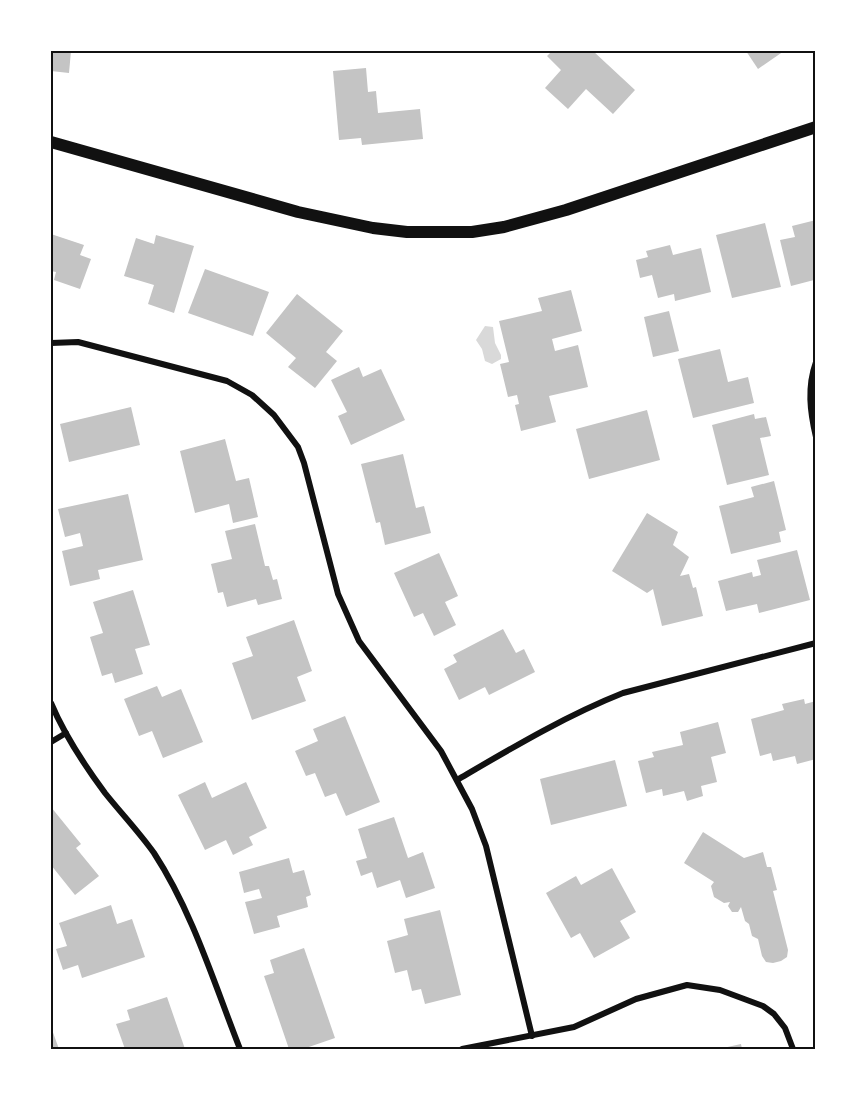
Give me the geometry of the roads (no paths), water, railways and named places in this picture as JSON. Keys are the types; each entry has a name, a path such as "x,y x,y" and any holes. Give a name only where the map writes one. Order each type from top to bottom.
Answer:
{"main road":[{"path":"51,142 298,212 362,226 407,232 472,232 504,227 566,210 816,128"}],"street":[{"path":"51,343 78,342 227,381 252,395 274,415 298,447 339,594 359,641 441,751 472,809 486,846 532,1036"},
{"path":"816,362 810,382 811,415 816,437"},
{"path":"457,780 492,759 599,703 623,693 816,643"},
{"path":"51,703 66,733 105,792 133,824 173,886 196,933 240,1049"},
{"path":"51,742 66,733"},
{"path":"462,1049 574,1027 636,999 687,985 720,990 763,1006 774,1014 785,1028 793,1049"}]}
